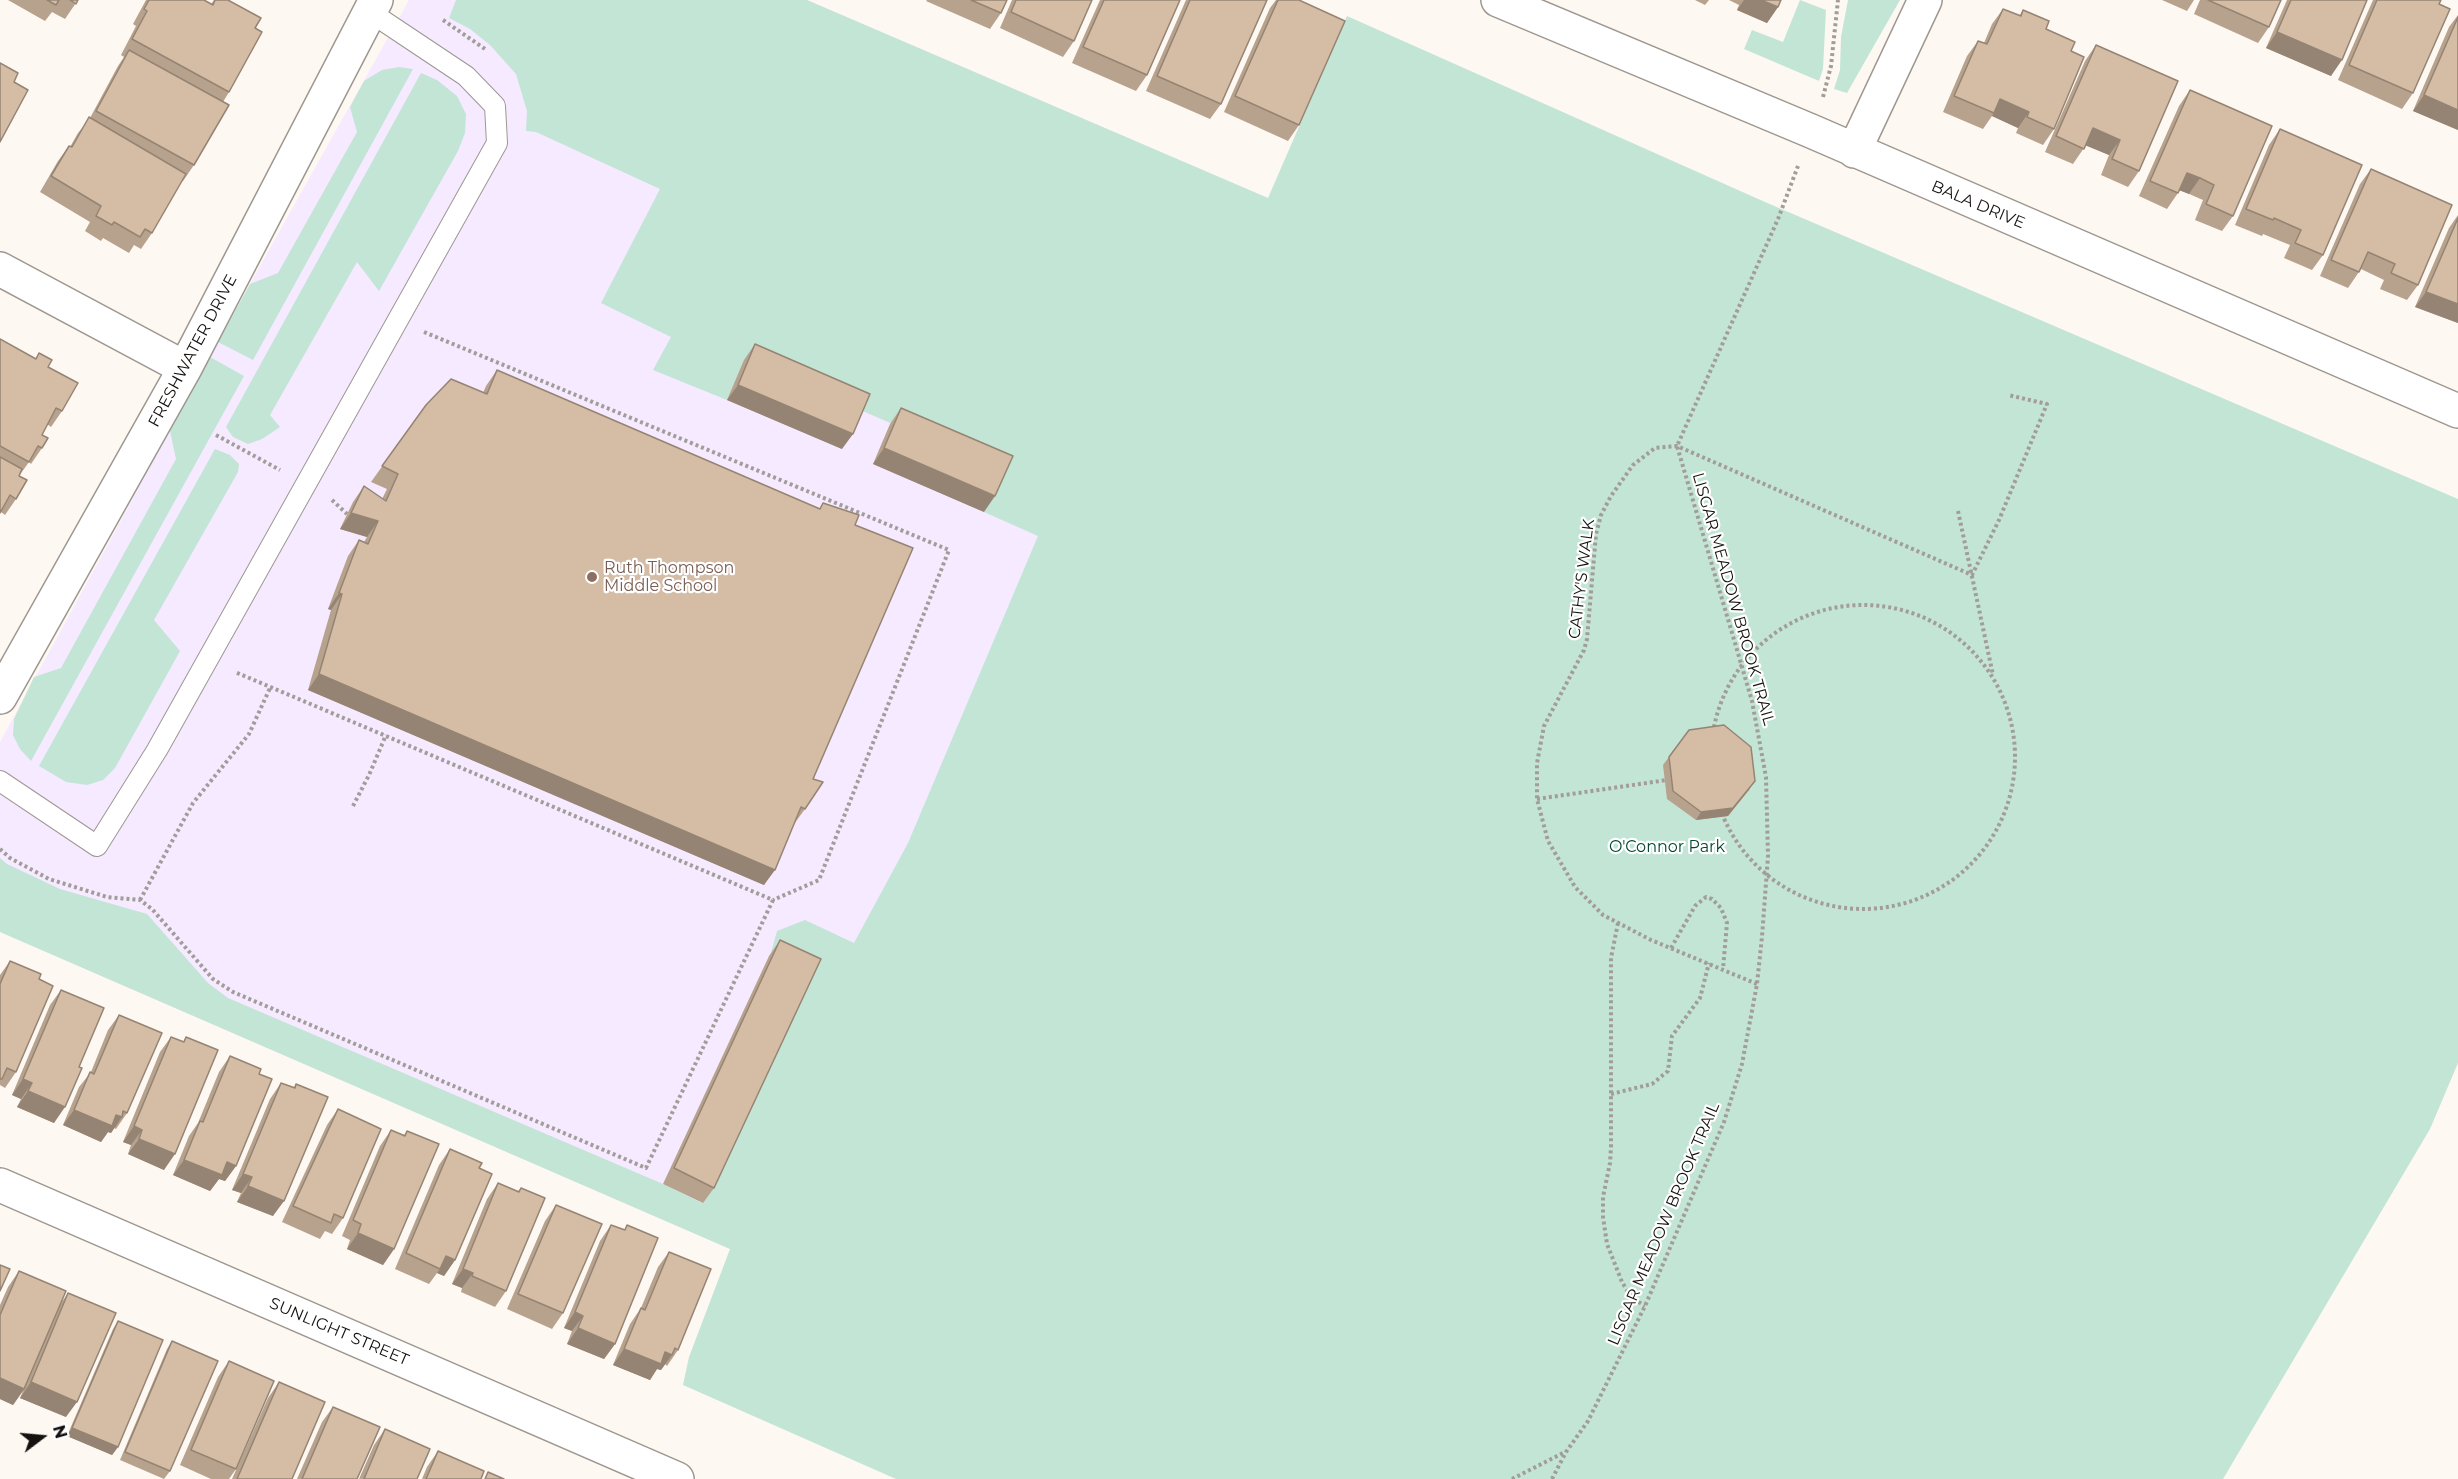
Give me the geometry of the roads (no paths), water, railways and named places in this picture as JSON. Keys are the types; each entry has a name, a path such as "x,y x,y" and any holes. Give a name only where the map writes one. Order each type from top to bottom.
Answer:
{"street":[{"name":"BALA DRIVE","path":"1498,0 1811,131 2458,411"},
{"path":"1854,151 1925,0"},
{"name":"FRESHWATER DRIVE","path":"0,697 185,368 364,4"},
{"path":"0,269 185,368"},
{"name":"SUNLIGHT STREET","path":"0,1185 677,1479"}],"lane":[{"path":"0,781 97,846 157,750 497,143 495,106 466,76 364,4"}],"place":[{"name":"Ruth Thompson Middle School","path":"592,577"}],"park label":[{"name":"O'Connor Park","path":"1667,847"}]}
